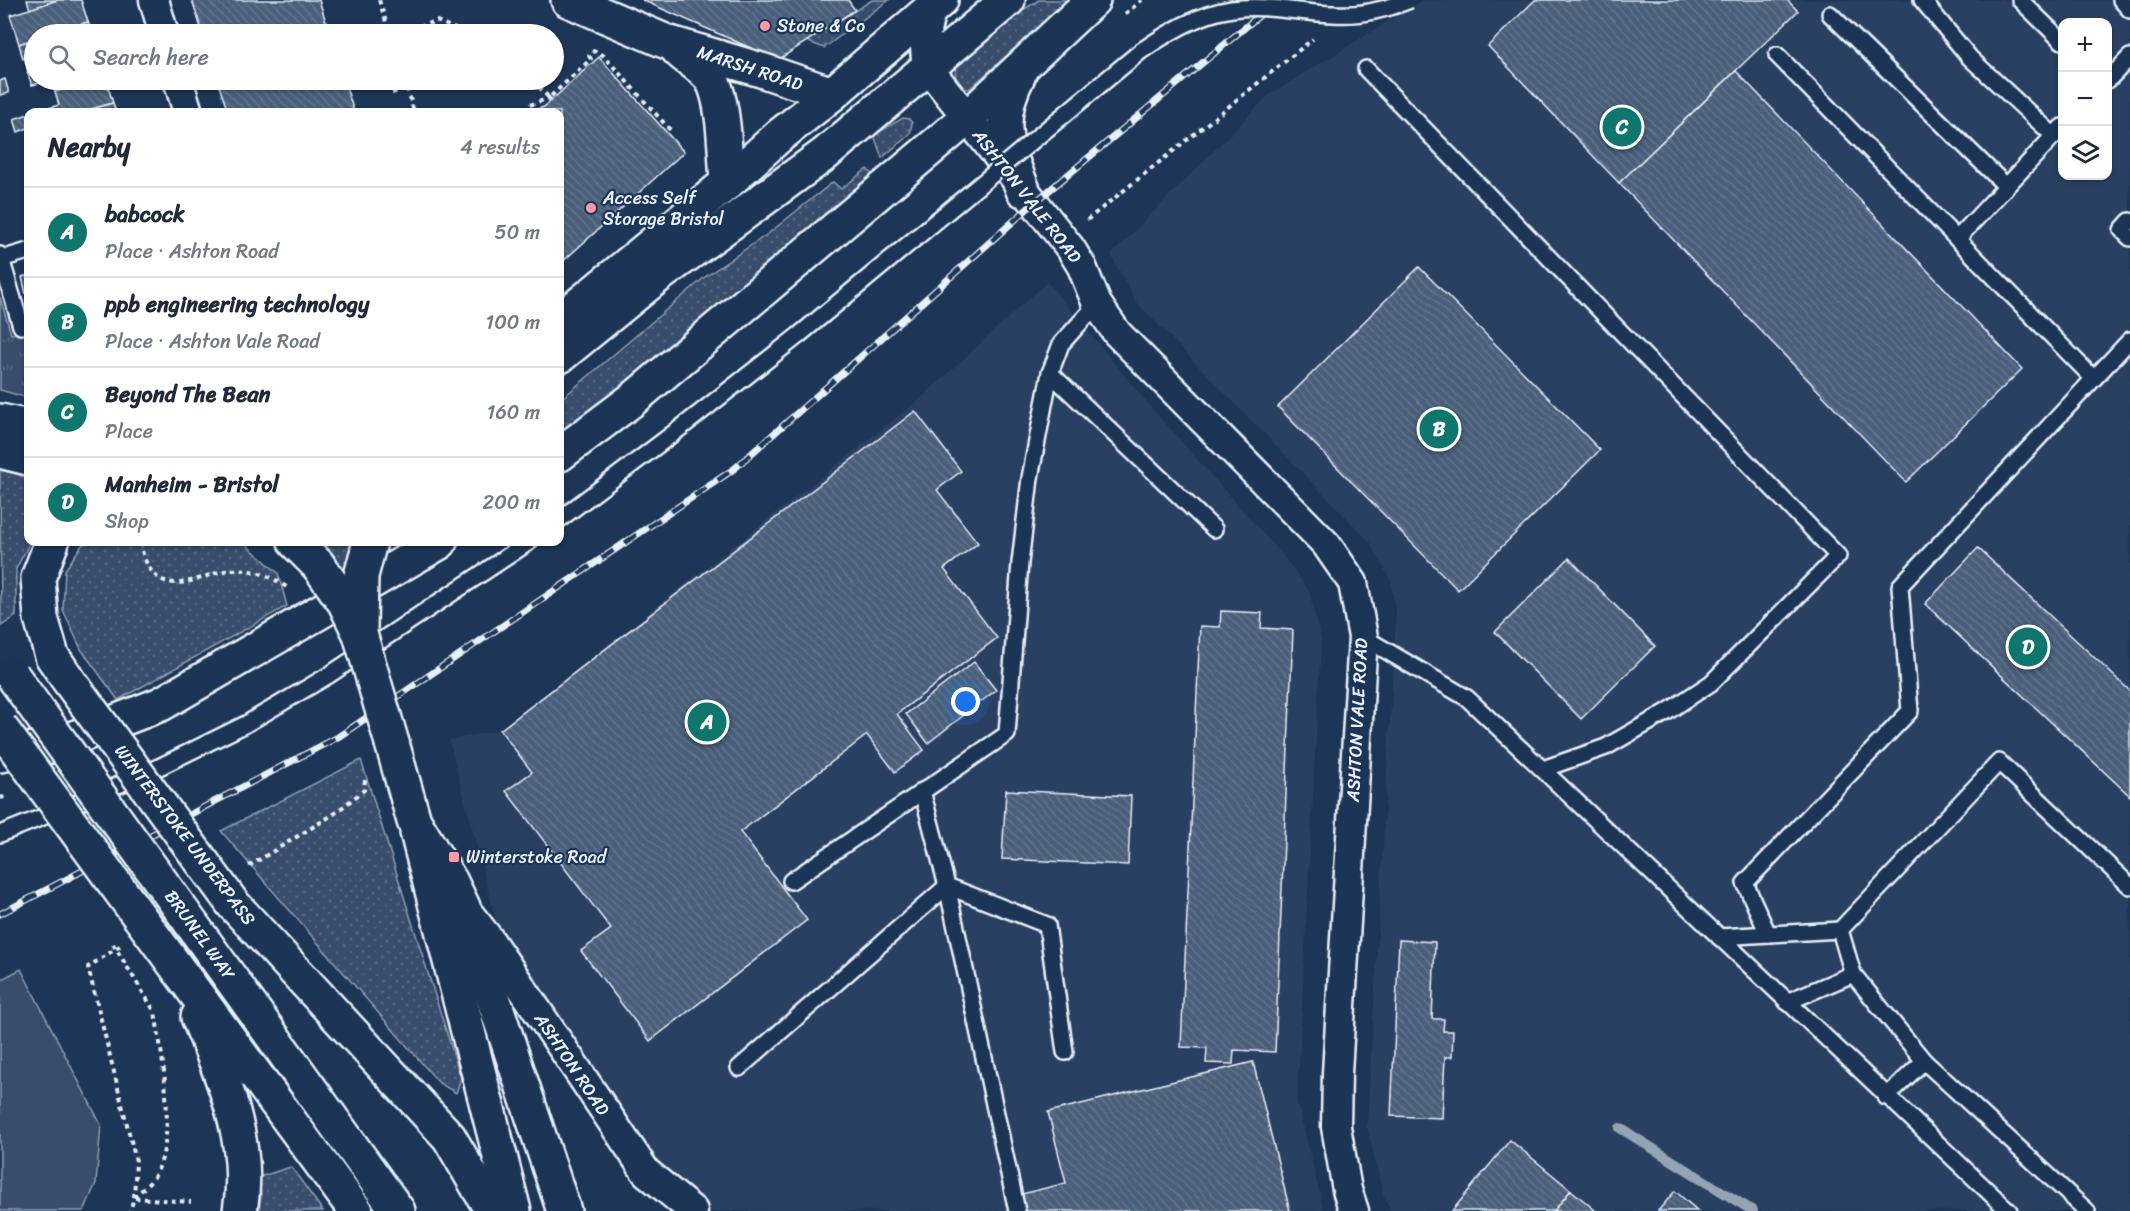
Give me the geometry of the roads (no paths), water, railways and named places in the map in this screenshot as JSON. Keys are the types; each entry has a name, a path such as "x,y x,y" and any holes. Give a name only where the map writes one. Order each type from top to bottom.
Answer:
{"main road":[{"name":"MARSH ROAD","path":"568,0 667,42 832,94"},
{"path":"564,353 658,276 825,154 1008,0"},
{"path":"564,451 632,399 967,118 1093,0"},
{"path":"564,317 727,183 779,136 832,94 937,3"},
{"name":"MARSH ROAD","path":"667,42 710,77 722,123 727,183"},
{"path":"1022,67 1005,107 1004,125 1009,149 1023,190"},
{"path":"0,421 24,426"},
{"path":"0,451 24,457"},
{"name":"WINTERSTOKE UNDERPASS","path":"50,546 38,578 40,618 52,656 233,904 449,1137 492,1211"},
{"path":"300,546 318,565 345,603 360,634 414,821 514,1211"},
{"path":"360,634 362,576 369,546"},
{"path":"0,755 56,745 161,704 433,546"},
{"name":"BRUNEL WAY","path":"6,668 398,1211"},
{"path":"0,727 356,1211"},
{"path":"414,821 451,882 463,907 564,1211"},
{"path":"180,972 235,1117 243,1164 244,1191 240,1211"}],"street":[{"path":"154,0 161,24"},
{"path":"928,68 924,38 926,24 937,3"},
{"name":"ASHTON VALE ROAD","path":"928,68 1063,239 1082,267 1097,304 1117,333 1326,544 1353,583 1363,637 1336,1127 1347,1190 1354,1211"},
{"path":"181,90 187,108"},
{"name":"ASHTON ROAD","path":"463,907 489,939 646,1172 693,1211"}],"lane":[{"path":"564,516 799,336 1141,51 1165,34 1208,14 1232,9 1257,7 1335,15 1370,13 1410,0"},
{"path":"1922,0 1970,58 2058,131 1957,240"},
{"path":"2020,0 2058,37"},
{"path":"2121,0 2130,10"},
{"path":"1830,14 2006,186"},
{"path":"1777,55 2093,378"},
{"path":"2112,76 2130,57"},
{"path":"1366,69 1838,556 1711,683 1667,712 1606,747 1543,769"},
{"path":"2130,221 2122,230 2130,238"},
{"path":"21,326 1,257 24,252"},
{"path":"791,881 1007,734 1020,563 1030,478 1050,373 1061,344 1097,304"},
{"path":"1768,934 1745,883 1910,711 1900,586 2130,340"},
{"path":"1050,373 1214,529"},
{"path":"0,834 159,767 246,724 339,669 523,546"},
{"path":"1363,637 1467,698 2009,1211"},
{"path":"1719,937 1840,930 1999,762 2130,886"},
{"path":"922,791 947,886 1017,1211"},
{"path":"947,886 1047,925 1065,1052"},
{"path":"739,1068 947,886"},
{"path":"1840,930 1853,975 1924,1061 2077,1208"},
{"path":"1787,1002 1853,975"},
{"path":"1886,1097 1924,1061"}],"waterway":[{"path":"1620,1128 1753,1211"}],"railway":[{"path":"0,914 338,737 734,469 1034,203 1278,0"}],"place":[{"name":"Stone & Co","path":"765,26"},
{"name":"Beyond The Bean","path":"1622,127"},
{"name":"Access Self Storage Bristol","path":"591,208"},
{"name":"ppb engineering technology","path":"1439,429"},
{"name":"Manheim - Bristol","path":"2028,647"},
{"name":"babcock","path":"707,722"},
{"name":"Winterstoke Road","path":"454,857"}]}
